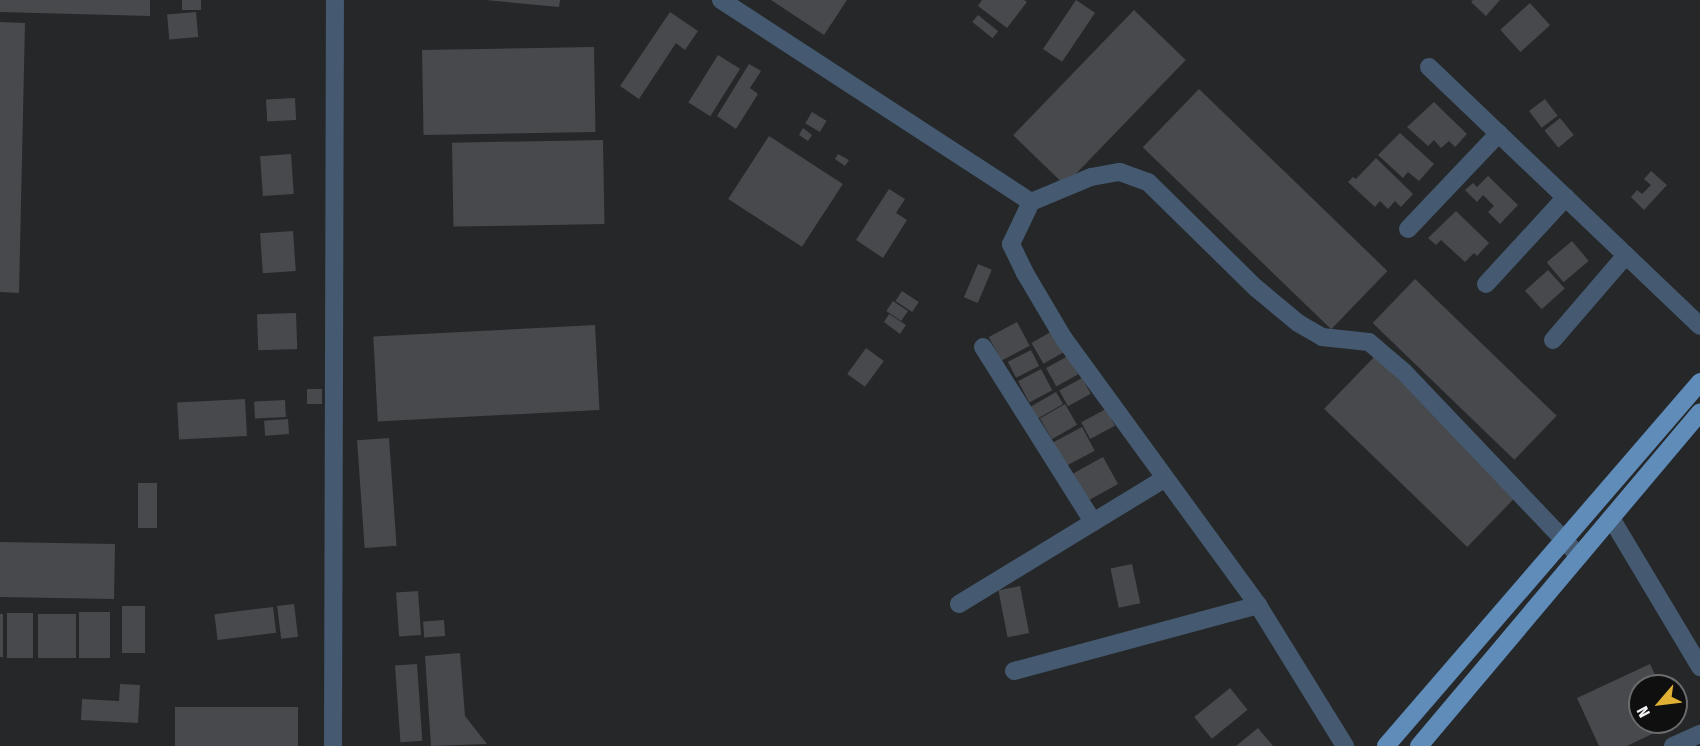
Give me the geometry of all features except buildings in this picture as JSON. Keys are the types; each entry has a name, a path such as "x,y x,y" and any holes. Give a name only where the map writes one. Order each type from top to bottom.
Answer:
{"main road":[{"path":"1386,746 1700,382"},
{"path":"1419,746 1700,412"}],"street":[{"path":"333,746 335,0"},
{"path":"721,0 1031,202"},
{"path":"1429,67 1700,326"},
{"path":"1408,229 1499,133"},
{"path":"1345,746 1258,605 1064,339 1011,244 1031,202 1091,177 1111,173 1120,172 1148,182 1256,288 1298,323 1322,337 1369,342 1404,372 1579,556"},
{"path":"1486,284 1566,197"},
{"path":"1553,340 1626,255"},
{"path":"983,347 1093,522"},
{"path":"959,604 1164,479"},
{"path":"1611,518 1700,667"},
{"path":"1014,671 1258,605"},
{"path":"1673,746 1700,734"}]}
